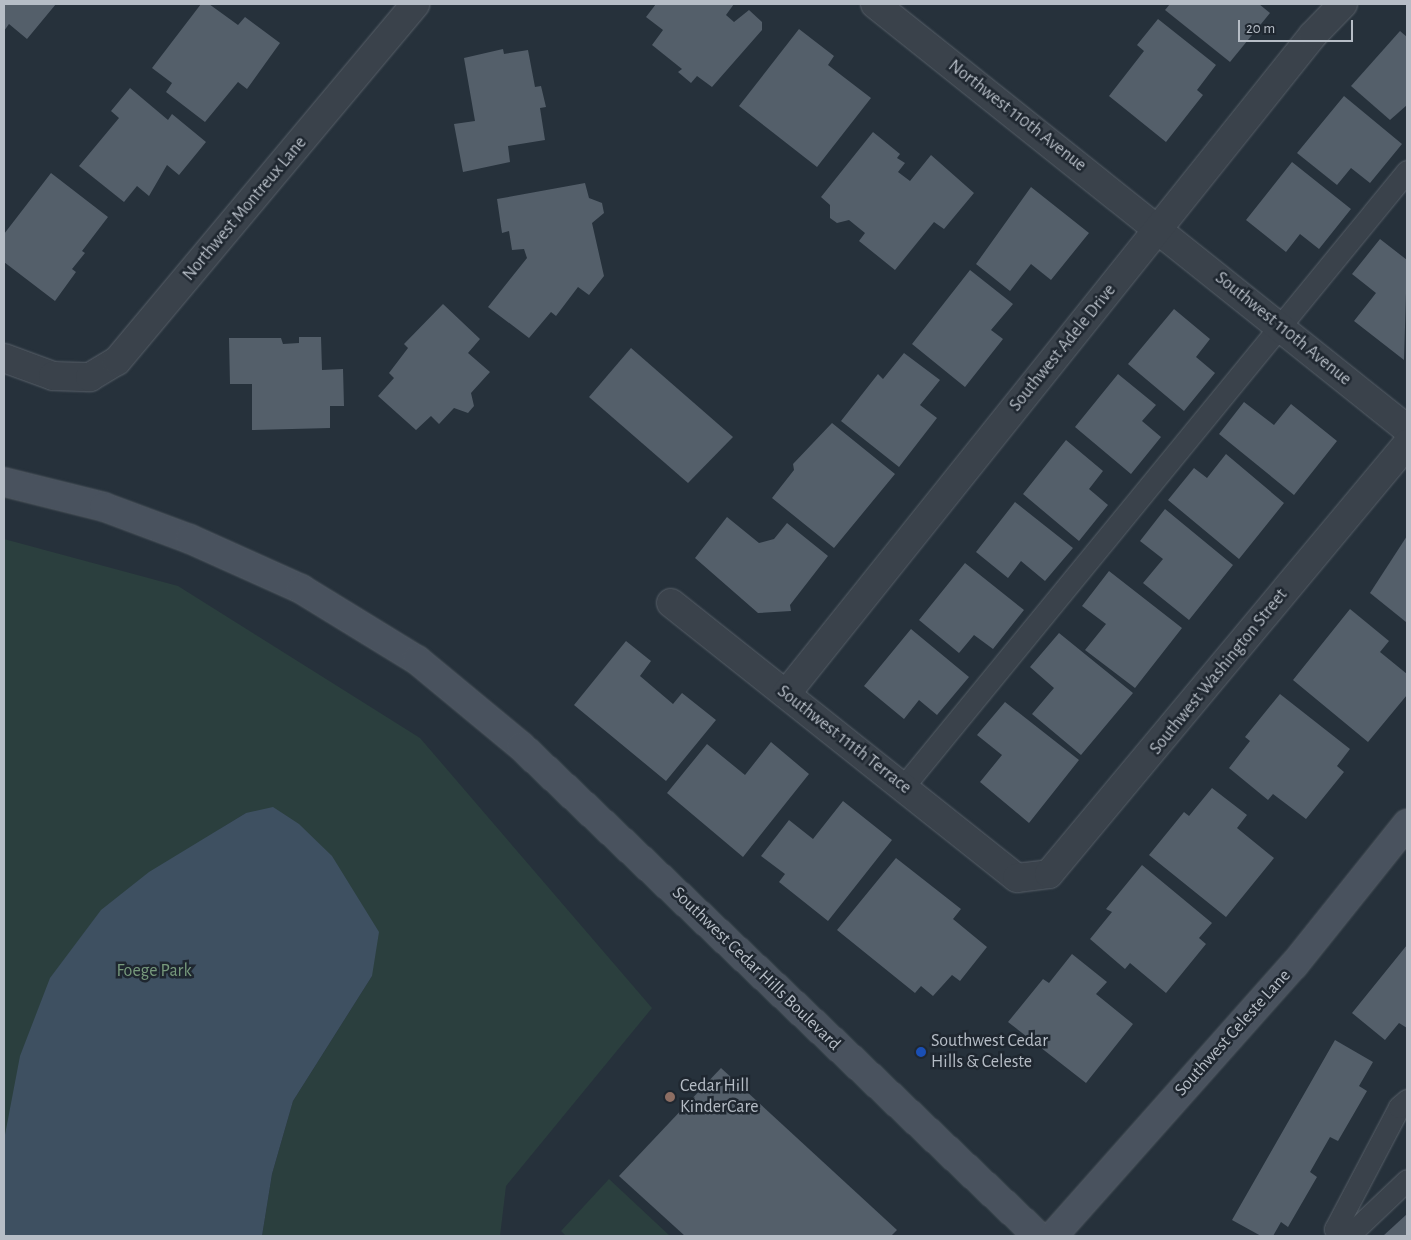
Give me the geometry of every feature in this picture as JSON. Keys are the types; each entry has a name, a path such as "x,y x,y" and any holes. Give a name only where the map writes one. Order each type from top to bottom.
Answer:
{"main road":[{"name":"Southwest Cedar Hills Boulevard","path":"4,482 112,510 190,539 301,589 417,660 472,702 1038,1236"},
{"name":"Southwest Celeste Lane","path":"1053,1236 1294,965 1407,824"}],"street":[{"name":"Northwest Montreux Lane","path":"4,358 53,376 90,377 117,361 415,4"},
{"name":"Northwest 110th Avenue","path":"875,4 1159,228"},
{"name":"Southwest Adele Drive","path":"786,694 1159,228 1343,4"},
{"name":"Southwest 110th Avenue","path":"1159,228 1407,429"},
{"name":"Southwest Washington Street","path":"1017,878 1049,874 1072,852 1407,444"},
{"name":"Southwest 111th Terrace","path":"671,603 1017,878"}],"lane":[{"path":"903,787 1279,325 1407,171"},
{"path":"1407,1100 1399,1107 1335,1229 1347,1236 1407,1180"}],"green space":[{"path":"4,539 178,586 420,738 652,1008 506,1186 500,1236 262,1236 272,1174 293,1101 372,976 246,813 220,829 4,1236"},
{"path":"609,1179 670,1236 566,1236 561,1231"}],"water":[{"path":"273,807 299,824 332,856 379,932 372,976 293,1101 272,1174 262,1236 4,1236 4,1140 20,1056 50,978 101,910 149,872 246,813"}],"building":[{"path":"4,4 56,4 27,39 9,24 4,31"},
{"path":"201,4 209,4 238,25 245,17 280,43 247,89 238,82 205,122 166,92 172,83 152,68"},
{"path":"656,4 734,4 726,15 734,22 749,10 762,22 762,30 712,87 697,76 691,83 678,72 682,69 652,45 663,30 646,17"},
{"path":"1170,4 1259,4 1270,13 1230,62 1165,10"},
{"path":"1158,19 1216,65 1197,90 1203,95 1166,142 1109,96 1144,51 1137,45"},
{"path":"799,29 834,56 828,65 871,98 817,167 739,106"},
{"path":"1400,31 1407,37 1407,105 1390,120 1351,86"},
{"path":"503,49 504,54 528,50 535,87 541,86 546,107 540,108 545,140 508,146 510,162 463,172 454,124 475,121 464,58"},
{"path":"130,88 168,120 172,114 206,142 179,175 167,165 149,196 137,186 124,202 79,166 119,118 111,111"},
{"path":"1344,96 1402,144 1370,183 1351,168 1337,185 1297,153"},
{"path":"873,132 900,154 897,158 905,163 898,172 910,181 931,155 974,193 944,229 934,222 895,270 859,241 865,233 849,220 837,223 830,218 830,205 821,197"},
{"path":"1292,162 1351,209 1319,249 1300,234 1286,252 1246,220"},
{"path":"51,173 108,217 82,251 85,253 72,269 76,272 55,301 4,262 4,234"},
{"path":"585,183 589,198 602,203 604,213 592,223 604,276 589,295 578,287 556,316 551,312 529,338 488,307 527,258 524,249 512,250 509,231 502,233 497,199"},
{"path":"1031,187 1089,233 1051,280 1031,264 1010,291 976,264"},
{"path":"1380,239 1407,260 1404,360 1354,321 1376,293 1352,274"},
{"path":"970,270 1013,304 991,330 1003,339 965,387 912,344"},
{"path":"443,304 480,339 468,353 490,372 471,393 474,406 468,413 454,408 439,424 431,416 416,430 378,396 394,378 389,373 408,348 404,344"},
{"path":"1174,309 1210,339 1196,357 1215,373 1184,411 1128,364"},
{"path":"299,337 321,337 322,370 343,369 344,406 330,406 330,428 252,430 252,384 230,384 229,338 281,338 283,344 299,343"},
{"path":"631,348 733,437 688,483 589,397"},
{"path":"904,353 940,380 920,405 937,418 899,467 841,421 878,374 883,379"},
{"path":"1118,374 1156,405 1142,421 1161,437 1131,474 1075,427"},
{"path":"1244,402 1274,425 1291,404 1337,441 1294,495 1219,434"},
{"path":"832,423 895,474 834,548 772,498 794,470 793,464"},
{"path":"1066,440 1103,471 1089,489 1108,505 1079,541 1023,494"},
{"path":"1226,454 1284,503 1239,559 1168,500 1194,468 1207,478"},
{"path":"1015,502 1073,548 1045,581 1021,561 1008,578 976,552"},
{"path":"1165,509 1233,565 1189,620 1143,583 1163,559 1140,541"},
{"path":"727,517 759,543 774,539 787,523 828,556 790,605 791,611 758,613 695,558"},
{"path":"1407,536 1407,621 1406,622 1370,593"},
{"path":"965,563 1024,610 993,649 974,635 959,653 919,620"},
{"path":"1109,571 1182,628 1135,688 1085,650 1106,624 1082,606"},
{"path":"1350,609 1389,641 1380,652 1407,674 1407,695 1368,742 1293,680"},
{"path":"911,629 969,677 937,715 919,700 904,719 864,686"},
{"path":"1059,633 1133,693 1081,755 1032,714 1054,688 1030,667"},
{"path":"626,641 651,661 640,676 673,704 682,693 716,720 666,781 574,705"},
{"path":"1280,694 1350,749 1337,766 1344,772 1306,819 1273,794 1268,800 1229,768 1250,741 1245,737"},
{"path":"1005,702 1079,760 1029,823 980,782 1002,755 977,735"},
{"path":"771,742 809,774 743,857 667,793 707,744 745,775"},
{"path":"1212,788 1247,815 1237,828 1274,858 1226,917 1149,855 1184,812 1189,816"},
{"path":"843,801 892,840 828,921 779,882 785,874 761,856 789,820 813,839"},
{"path":"896,858 961,909 953,919 987,947 960,981 952,975 933,996 921,986 915,993 837,930"},
{"path":"1142,865 1212,923 1199,938 1206,944 1166,993 1130,963 1125,969 1090,939 1112,912 1106,909"},
{"path":"1407,945 1407,1028 1399,1023 1385,1040 1352,1013"},
{"path":"1072,954 1107,982 1096,994 1133,1024 1086,1083 1008,1022 1043,979 1049,983"},
{"path":"1335,1040 1373,1062 1359,1086 1367,1091 1338,1141 1330,1137 1310,1172 1317,1177 1288,1227 1281,1222 1273,1236 1261,1236 1232,1220"},
{"path":"721,1068 897,1230 891,1236 685,1236 619,1176"},
{"path":"1407,1214 1407,1236 1383,1236"}],"place":[{"name":"Southwest Cedar Hills & Celeste","path":"921,1052"},
{"name":"Cedar Hill KinderCare","path":"670,1097"}],"park label":[{"name":"Foege Park","path":"154,971"}]}
